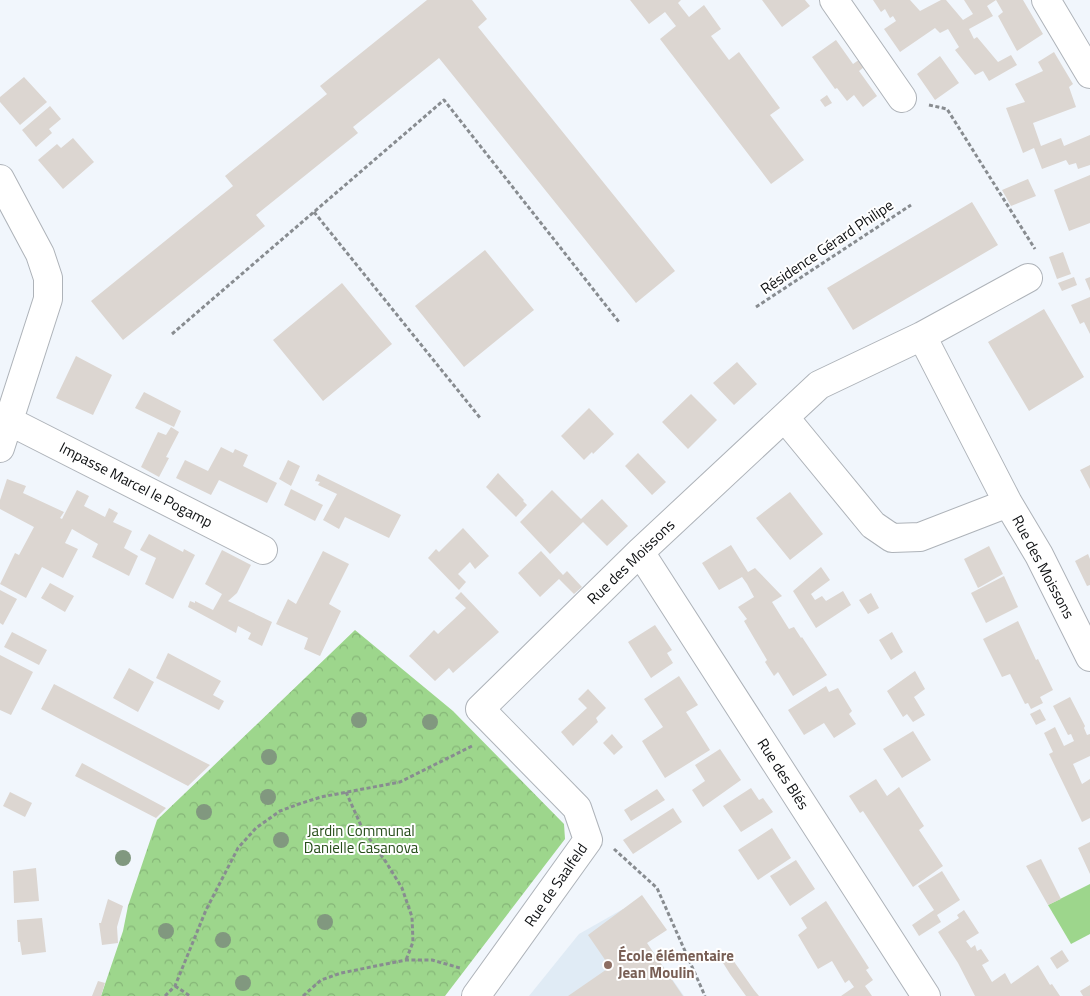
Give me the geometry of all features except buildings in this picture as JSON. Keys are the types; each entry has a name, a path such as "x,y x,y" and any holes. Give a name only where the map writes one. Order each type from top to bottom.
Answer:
{"street":[{"path":"834,0 902,98"},
{"path":"1046,0 1090,74"},
{"path":"0,179 40,254 48,278 48,298 0,448"},
{"name":"Rue des Moissons","path":"488,717 640,552 819,385 922,336 1028,278"},
{"name":"Rue des Moissons","path":"922,336 1008,503 1039,556 1090,658"},
{"name":"Rue des Moissons","path":"785,418 873,525 892,538 920,537 1008,503"},
{"name":"Impasse Marcel le Pogamp","path":"9,421 263,550"},
{"name":"Rue des Blés","path":"640,552 926,996"},
{"name":"Rue de Saalfeld","path":"481,990 588,840 577,808 488,717"}],"path":[{"path":"902,98 947,109 1037,252 1028,278"},
{"path":"172,334 444,100 620,322"},
{"name":"Résidence Gérard Philipe","path":"756,307 911,205"},
{"path":"314,212 481,419"},
{"path":"165,996 175,986 206,910 238,848 256,828 280,810 321,797 400,782 474,745 488,717"},
{"path":"346,792 363,830 402,888 412,917 413,942 406,960"},
{"path":"582,821 657,888 704,996"},
{"path":"303,996 321,980 340,973 406,960 432,960 465,970 481,990"},
{"path":"175,986 190,996"}],"shaded area":[{"name":"École élémentaire Jean Moulin","path":"623,909 684,996 529,996 579,934"}],"green space":[{"name":"Jardin Communal Danielle Casanova","path":"355,630 453,711 564,824 565,839 445,996 101,996 123,931 128,906 157,820"},
{"path":"1090,884 1090,934 1071,944 1048,905"}],"place":[{"name":"École élémentaire Jean Moulin","path":"608,965"}]}
